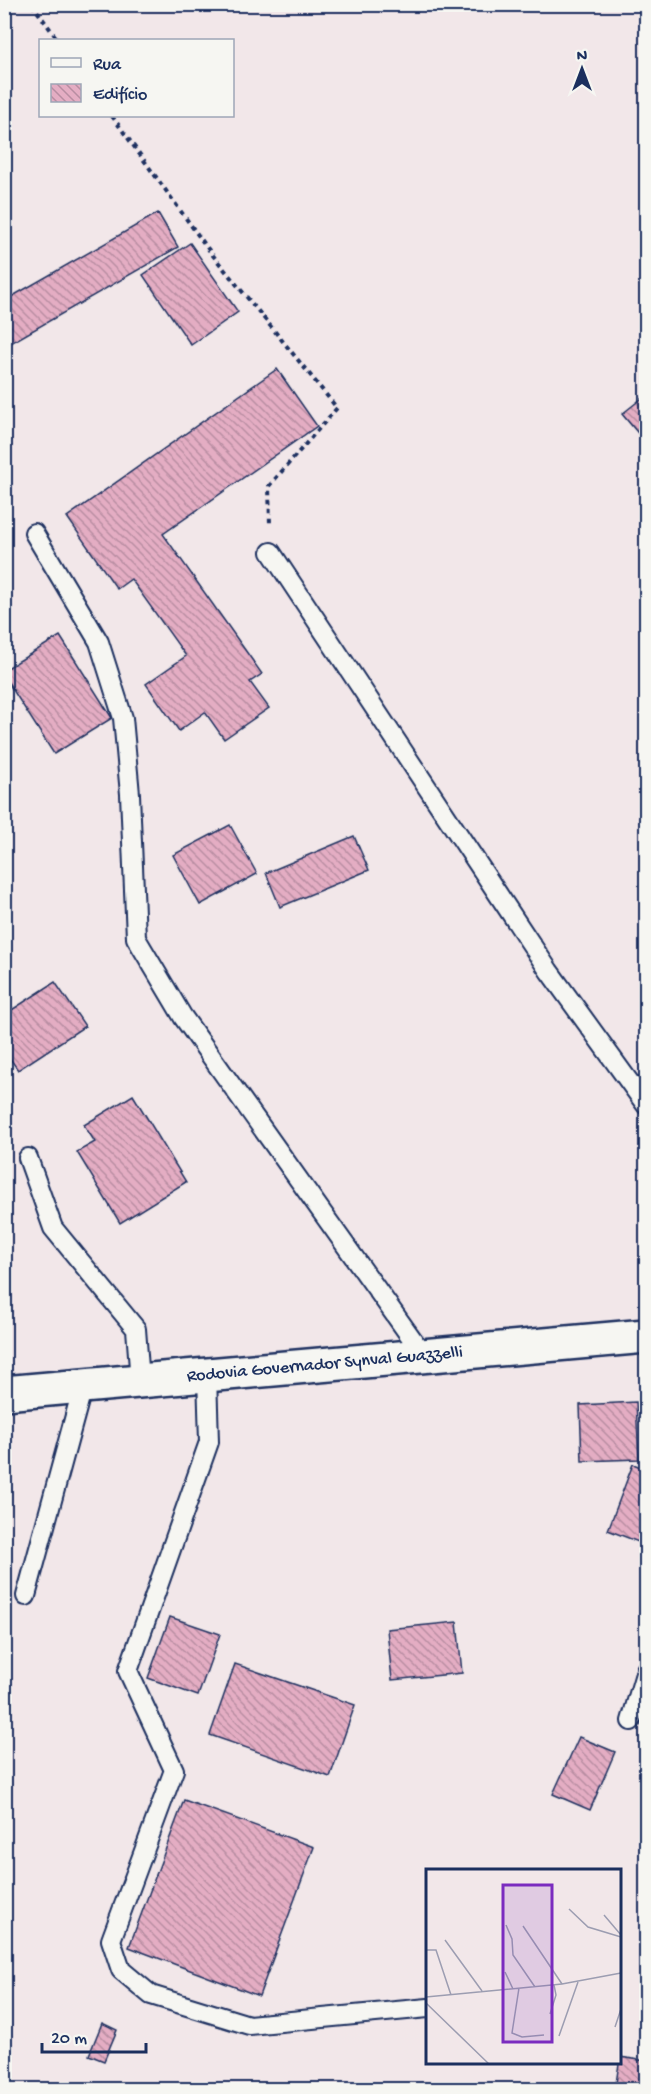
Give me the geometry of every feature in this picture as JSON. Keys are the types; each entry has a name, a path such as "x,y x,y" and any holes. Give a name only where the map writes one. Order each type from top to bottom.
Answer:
{"main road":[{"name":"Rodovia Governador Synval Guazzelli","path":"4,1393 646,1336"}],"lane":[{"path":"34,533 99,642 123,718 130,794 136,938 183,1017 425,1357"},
{"path":"271,552 549,970 646,1105"},
{"path":"28,1158 53,1228 136,1329 140,1381"},
{"path":"207,1375 209,1442 128,1671 174,1770 111,1940 121,1970 151,1995 249,2025 426,2008"},
{"path":"26,1596 82,1386"},
{"path":"631,1721 646,1670"}],"path":[{"path":"32,4 57,39"},
{"path":"113,117 211,253 337,408 269,486 271,552"}],"building":[{"path":"158,213 178,247 4,347 4,301"},
{"path":"190,243 238,312 191,345 143,275"},
{"path":"277,369 317,426 163,534 262,674 250,682 269,708 224,739 205,712 179,731 146,684 186,656 131,579 117,589 67,517"},
{"path":"646,395 646,435 642,438 622,414"},
{"path":"60,636 112,718 54,754 4,676 4,670"},
{"path":"230,825 257,874 200,905 173,855"},
{"path":"354,836 369,870 280,907 266,873"},
{"path":"55,982 85,1026 18,1070 4,1050 4,1015"},
{"path":"133,1095 186,1182 120,1223 77,1152 95,1142 84,1125"},
{"path":"636,1402 639,1459 582,1461 580,1405"},
{"path":"633,1464 646,1469 646,1545 608,1530"},
{"path":"170,1617 220,1634 198,1696 148,1678"},
{"path":"457,1622 462,1673 392,1680 387,1629"},
{"path":"235,1664 355,1705 330,1777 210,1735"},
{"path":"579,1737 615,1752 590,1810 553,1794"},
{"path":"184,1800 314,1847 259,1996 129,1947"},
{"path":"102,2023 117,2030 104,2061 89,2055"},
{"path":"621,2057 646,2061 646,2090 615,2090"}]}
